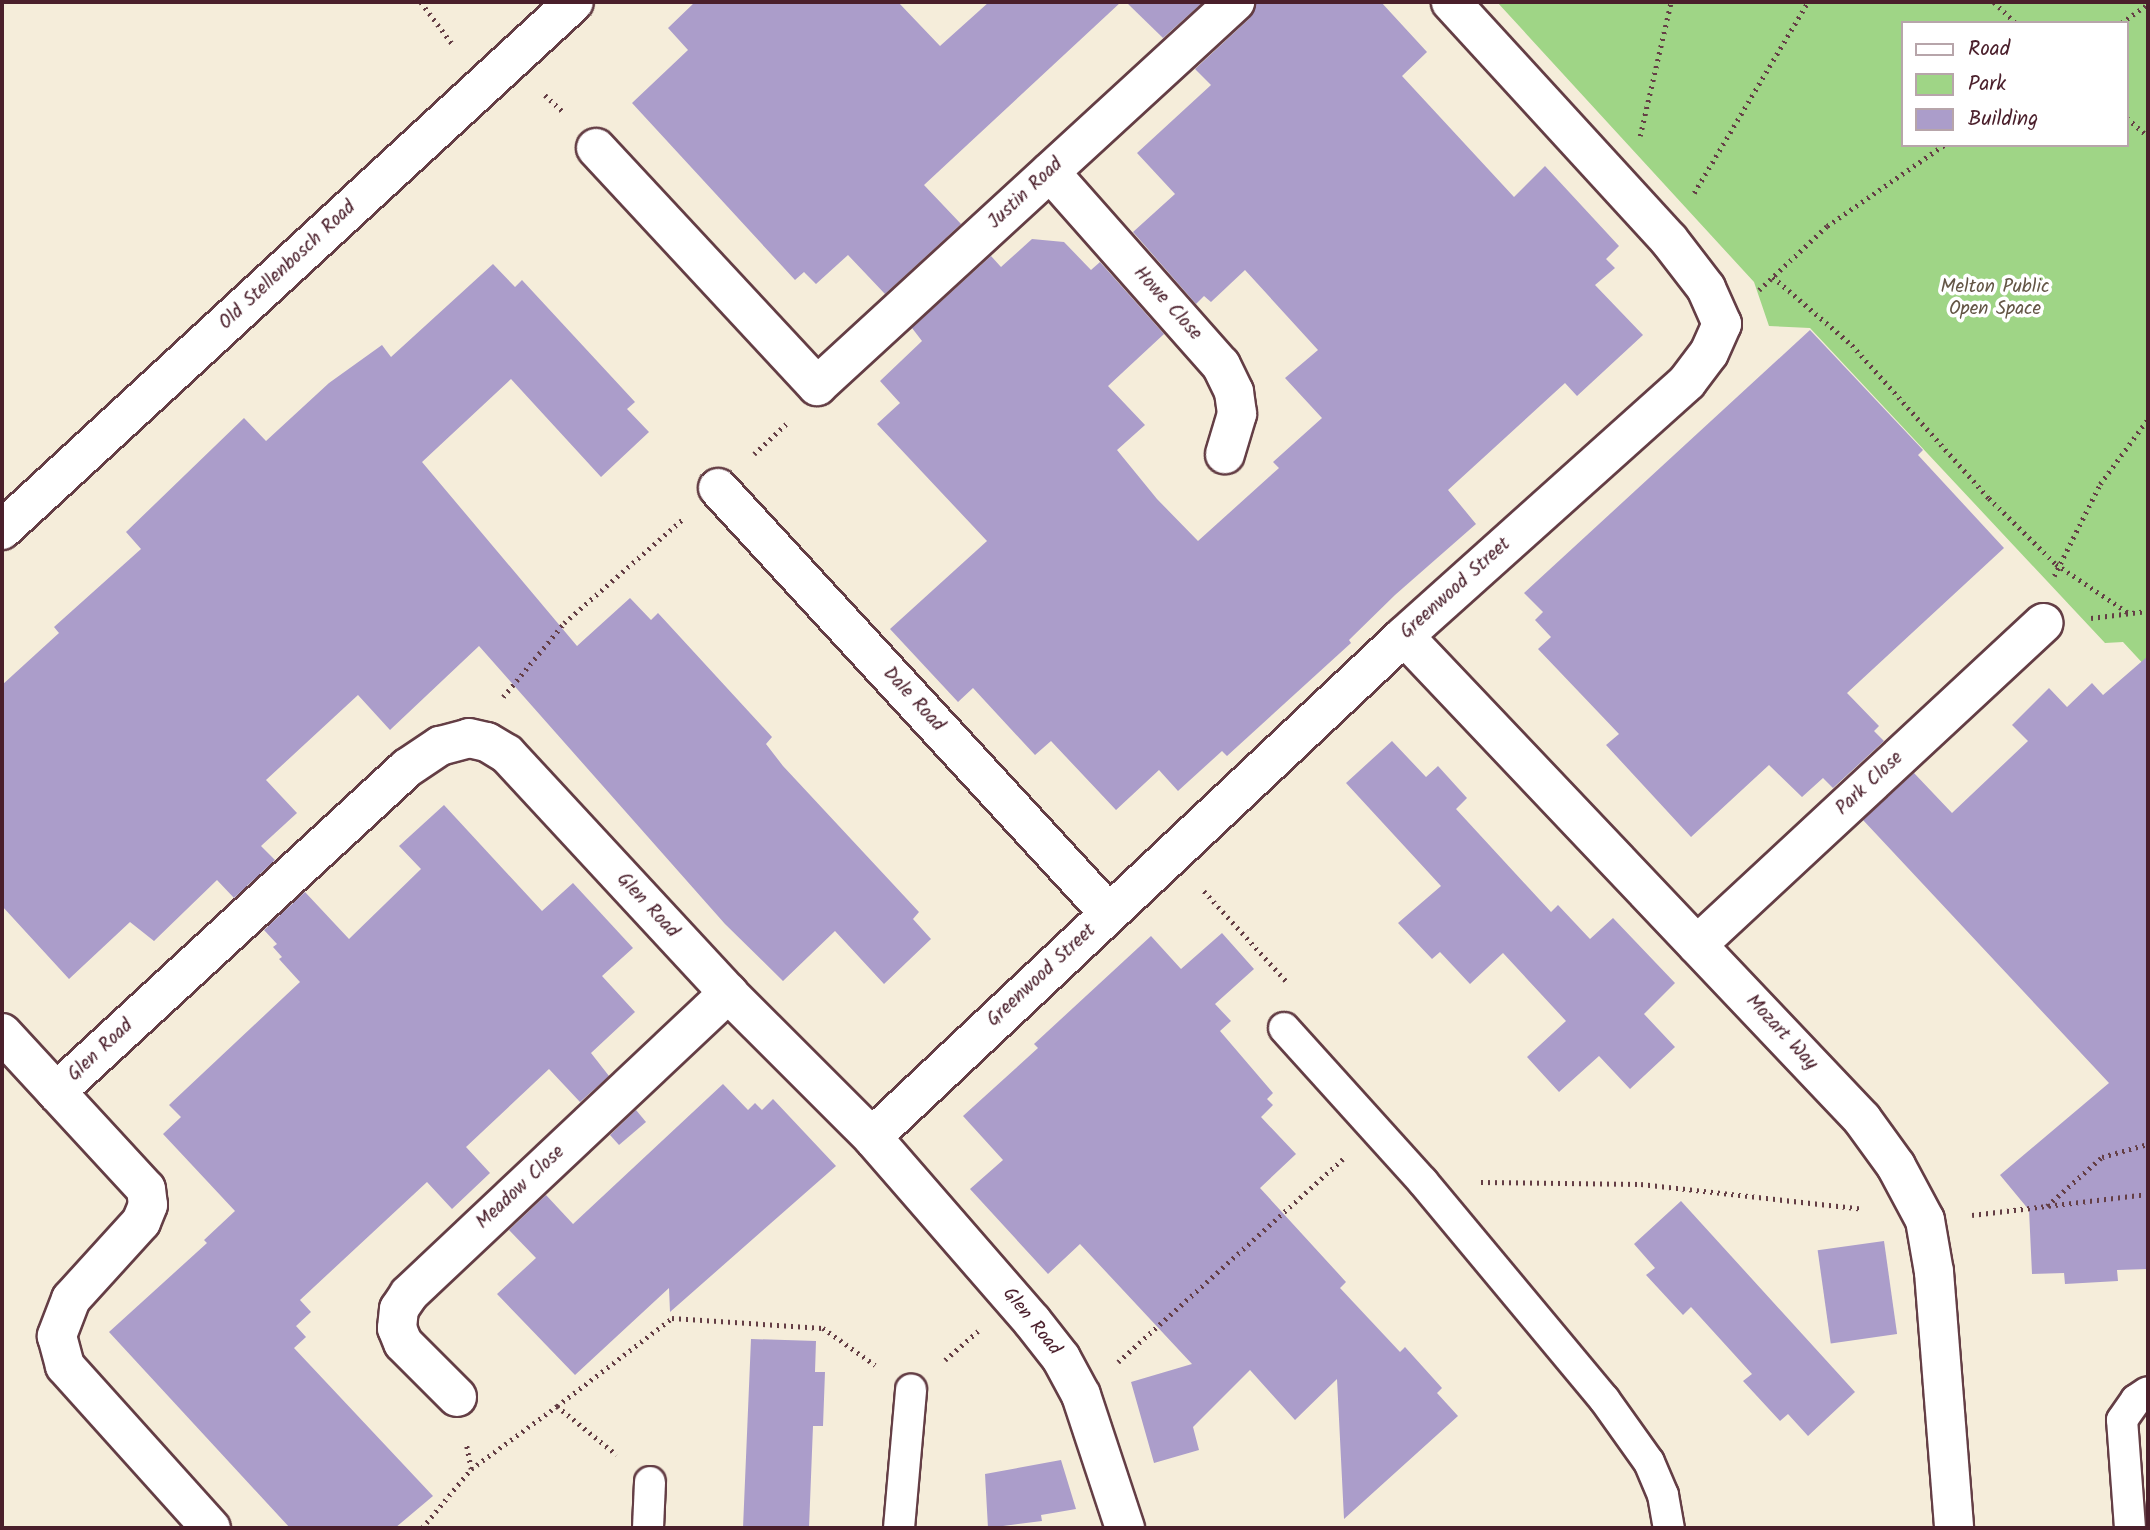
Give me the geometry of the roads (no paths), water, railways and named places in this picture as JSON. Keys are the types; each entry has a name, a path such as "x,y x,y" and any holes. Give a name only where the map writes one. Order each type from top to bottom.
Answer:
{"street":[{"name":"Old Stellenbosch Road","path":"2,530 574,2"},
{"name":"Justin Road","path":"596,148 817,386 1235,2"},
{"name":"Greenwood Street","path":"872,1137 1404,636 1687,382 1709,353 1722,324 1706,288 1669,240 1451,2"},
{"name":"Howe Close","path":"1050,172 1221,365 1234,391 1237,414 1225,454"},
{"name":"Dale Road","path":"718,488 1109,913"},
{"name":"Park Close","path":"1698,945 2043,624"},
{"name":"Mozart Way","path":"1404,636 1862,1119 1896,1166 1925,1220 1934,1272 1954,1528"},
{"name":"Glen Road","path":"56,1092 407,768 440,746 469,738 507,754 728,993 872,1137 1032,1321 1061,1358 1081,1395 1125,1528"},
{"name":"Meadow Close","path":"457,1397 403,1343 397,1328 399,1309 409,1294 728,993"},
{"path":"2,1033 146,1189 148,1205 141,1222 101,1264 63,1314 57,1336 65,1366 211,1528"}],"lane":[{"path":"1284,1028 1377,1128 1604,1399 1649,1462 1663,1494 1670,1528"},
{"path":"899,1528 911,1390"},
{"path":"2130,1528 2122,1420 2136,1400 2148,1392"},
{"path":"648,1528 650,1482"}],"park label":[{"name":"Melton Public Open Space","path":"1995,299"}]}
